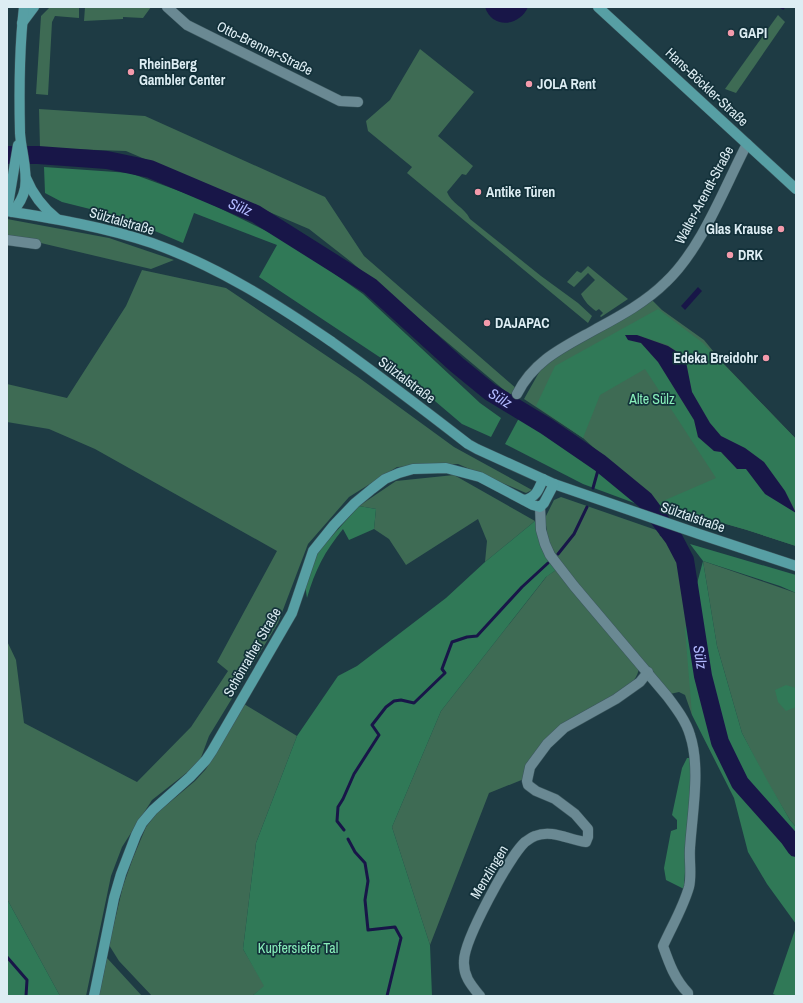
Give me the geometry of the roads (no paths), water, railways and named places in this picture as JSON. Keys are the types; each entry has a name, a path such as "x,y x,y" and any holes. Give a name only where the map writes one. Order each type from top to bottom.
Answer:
{"main road":[{"path":"15,7 22,23"},
{"path":"9,211 20,202 25,188 20,135 22,23 24,7"},
{"path":"22,23 34,7"},
{"name":"Hans-Böckler-Straße","path":"598,7 796,189"},
{"path":"9,211 12,177 20,135"},
{"path":"25,177 34,195 57,219"},
{"name":"Sülztalstraße","path":"9,211 57,219 112,231 152,243 189,258 239,282 283,308 388,382 468,444 554,484 796,566"},
{"name":"Schönrather Straße","path":"94,996 114,898 121,874 142,823 153,810 190,777 206,760 212,751 286,624 297,600 306,568 313,551 323,538 355,503 372,489 399,473 413,470 446,468 467,472 540,507"},
{"path":"524,500 531,499 535,496 543,479"},
{"path":"540,507 544,503 554,484"}],"street":[{"name":"Otto-Brenner-Straße","path":"167,7 187,26 340,101 358,102"},
{"name":"Walter-Arendt-Straße","path":"518,394 530,374 540,362 631,308 673,281 678,270 698,242 748,144"},
{"path":"7,240 36,244"},
{"path":"540,507 541,530 550,555 574,586 676,707 690,734 694,752 695,770 689,853 689,886 674,925 663,946 669,964 683,988 688,993 688,996"},
{"name":"Menzlingen","path":"480,996 470,984 465,974 465,951 488,899 517,851 525,842 544,833 586,842 588,837 588,829 575,814 555,799 536,791 528,785 527,781 530,767 547,744 564,728 616,699 640,682 648,672"}],"waterway":[{"name":"Sülz","path":"7,155 38,155 107,160 150,169 256,214 370,286 457,365 490,392 546,426 600,463 645,500 674,539 685,560 703,676 720,742 740,783 789,838 796,848"},
{"path":"593,488 600,463"},
{"path":"558,554 574,534 587,507"},
{"path":"344,830 337,821 338,807 354,774 379,735 372,725 386,707 394,701 401,700 414,703 445,673 442,669 452,642 467,637 477,636 522,587 548,563"},
{"path":"348,839 355,852 365,863 368,881 365,900 368,930 395,927 401,938 387,996"},
{"path":"7,957 27,980 26,996"}],"place":[{"name":"GAPI","path":"731,33"},
{"name":"RheinBerg Gambler Center","path":"131,72"},
{"name":"JOLA Rent","path":"529,84"},
{"name":"Antike Türen","path":"478,192"},
{"name":"Glas Krause","path":"781,229"},
{"name":"DRK","path":"730,255"},
{"name":"DAJAPAC","path":"487,323"},
{"name":"Edeka Breidohr","path":"766,358"}],"park label":[{"name":"Alte Sülz","path":"652,399"},
{"name":"Kupfersiefer Tal","path":"298,948"}]}
